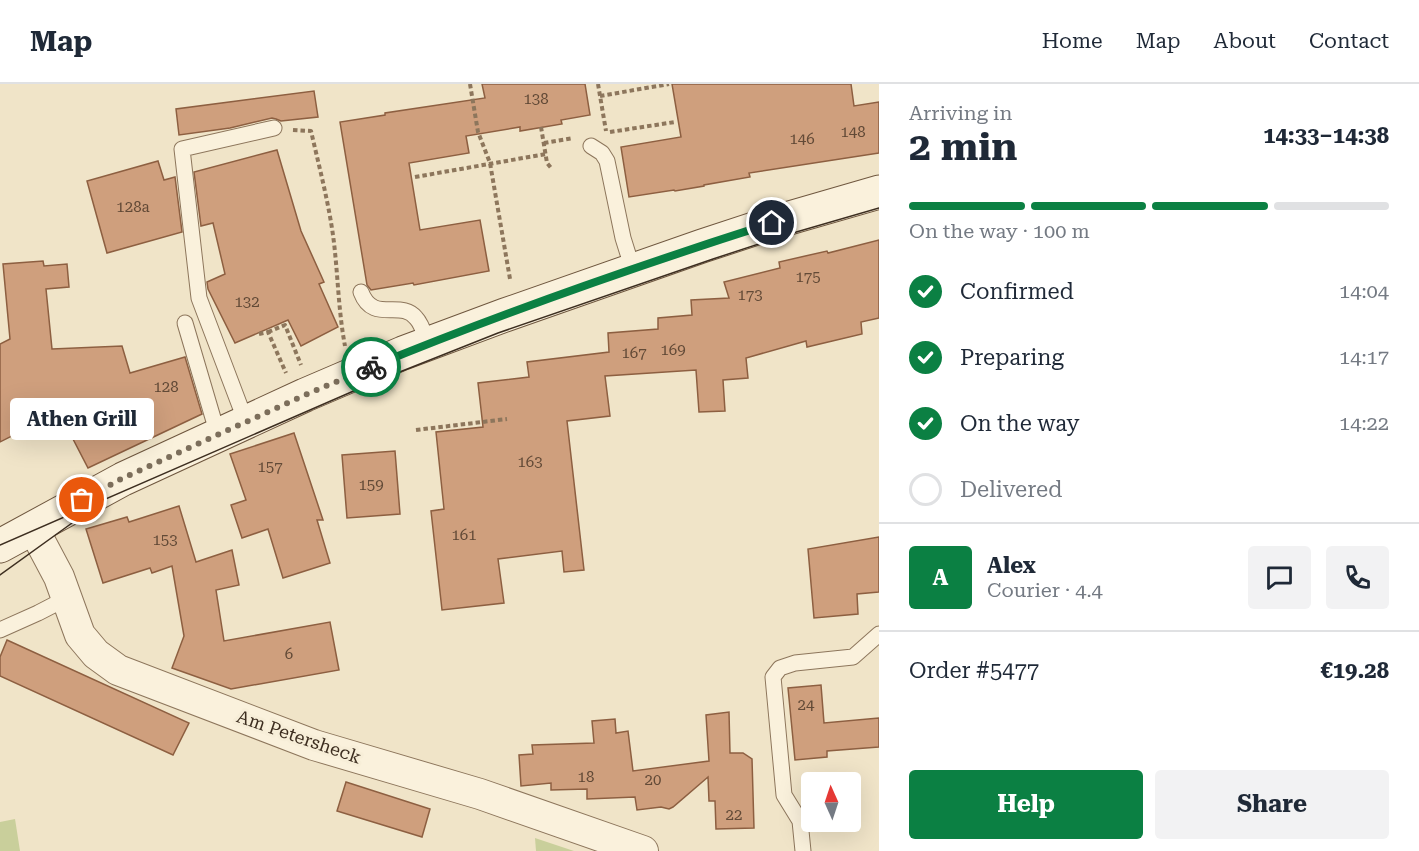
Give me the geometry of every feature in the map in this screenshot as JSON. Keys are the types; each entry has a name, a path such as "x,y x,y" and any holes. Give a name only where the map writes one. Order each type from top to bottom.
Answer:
{"main road":[{"path":"0,546 123,478 349,376 428,344 505,315 772,223 879,192"}],"street":[{"name":"Am Petersheck","path":"33,528 59,577 81,635 96,654 118,670 314,746 480,794 643,851"}],"lane":[{"path":"232,429 199,298 182,150 274,128"},
{"path":"591,146 602,153 607,161 623,238 633,270"},
{"path":"361,292 367,303 375,309 405,310 416,318 428,344"},
{"path":"185,322 232,429"},
{"path":"0,630 67,598"},
{"path":"803,851 800,821 784,795 773,676 780,668 795,663 853,657 879,634"}],"path":[{"path":"470,84 478,132 490,163 510,279"},
{"path":"598,84 606,133"},
{"path":"600,96 669,84"},
{"path":"274,128 311,131 329,209 341,326 349,376"},
{"path":"541,128 548,162 552,169"},
{"path":"415,177 546,154"},
{"path":"259,334 285,325 304,372"},
{"path":"268,332 288,380"},
{"path":"416,430 507,419"}],"green space":[{"path":"15,819 20,851 0,851 0,822"},
{"path":"535,838 574,851 536,851"}],"building":[{"path":"482,84 585,84 590,115 561,120 562,124 520,131 520,127 466,136 469,153 409,163 420,230 480,220 489,271 414,285 413,283 371,290 367,285 340,122 485,98"},
{"path":"672,84 851,84 854,106 879,102 879,153 749,173 750,177 629,197 621,147 681,137"},
{"path":"314,91 318,117 281,121 272,118 230,128 179,135 176,109"},
{"path":"277,150 301,231 324,282 319,284 338,327 301,346 288,320 235,343 208,289 207,282 225,274 213,223 201,226 194,172"},
{"path":"158,161 164,180 175,177 182,232 107,253 87,181"},
{"path":"879,240 879,318 861,322 862,334 807,347 806,341 746,358 748,378 723,380 725,411 699,412 696,370 605,376 610,416 567,421 584,570 564,572 562,551 498,559 504,603 442,610 431,511 444,509 436,432 483,427 478,383 529,377 527,362 609,352 608,333 658,329 658,318 692,315 691,300 729,298 724,282 780,268 779,262"},
{"path":"43,261 44,266 67,264 69,287 46,289 52,349 122,346 130,373 185,357 202,414 88,468 59,412 0,442 0,344 10,339 3,264"},
{"path":"294,433 323,520 317,520 330,563 283,578 268,529 242,538 231,505 246,500 230,454"},
{"path":"395,451 400,514 347,518 342,455"},
{"path":"179,506 196,562 232,550 239,585 216,590 224,641 330,622 339,670 231,689 172,668 184,636 172,566 152,573 150,568 103,583 86,529 127,517 129,522"},
{"path":"879,537 879,592 857,594 858,614 814,618 808,549"},
{"path":"7,640 189,723 173,755 0,676 0,657"},
{"path":"821,685 824,723 879,718 879,747 827,751 827,757 795,760 788,688"},
{"path":"729,712 730,753 743,753 752,759 754,828 716,829 715,801 709,801 708,777 669,809 661,807 637,810 635,797 587,799 587,789 551,790 551,783 521,786 519,755 533,754 532,745 594,743 592,721 615,719 616,733 628,731 633,771 709,761 706,715"},
{"path":"346,782 430,809 422,837 337,811"}],"tram line":[{"path":"0,545 372,383 498,333 786,235 879,208"},
{"path":"0,575 79,518"}],"way so far":[{"path":"82,500 123,478 371,367"}],"place":[{"name":"Athen Grill","path":"82,500"}],"route":[{"path":"371,367 505,315 772,223"}]}
